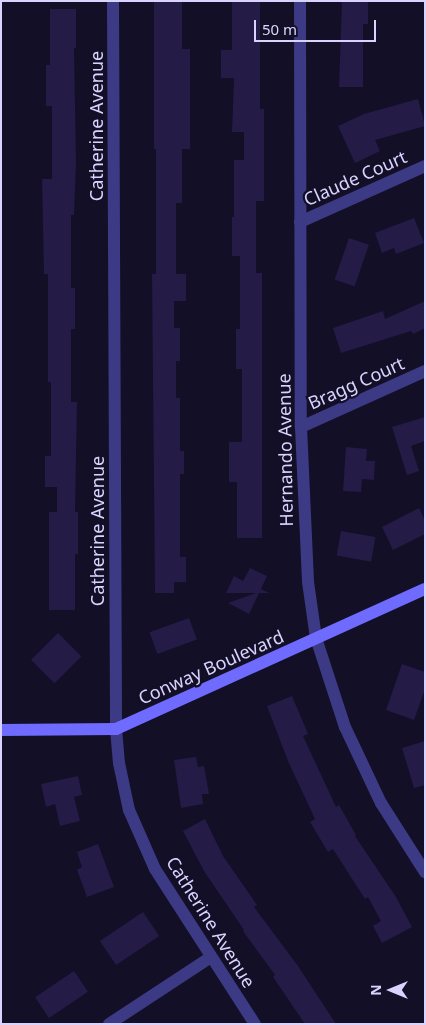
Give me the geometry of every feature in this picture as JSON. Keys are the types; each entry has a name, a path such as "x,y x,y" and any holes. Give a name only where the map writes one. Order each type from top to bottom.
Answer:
{"street":[{"name":"Catherine Avenue","path":"113,1 116,729 123,787 138,834 155,869 255,1024"},
{"name":"Hernando Avenue","path":"300,1 301,427 304,551 316,638 331,688 362,766 381,803 425,872"},
{"name":"Claude Court","path":"300,222 425,166"},
{"name":"Bragg Court","path":"301,427 425,371"},
{"name":"Conway Boulevard","path":"1,730 116,729 425,589"},
{"path":"109,1024 211,957"}],"building":[{"path":"154,1 182,1 182,49 190,49 190,149 182,149 182,203 176,203 176,274 186,274 186,301 174,301 174,328 180,328 180,361 176,361 176,398 180,398 180,451 184,451 184,474 180,474 180,557 186,557 186,582 174,582 174,593 155,593 152,274 156,274"},
{"path":"232,1 260,1 260,109 264,109 264,201 256,201 256,273 262,273 262,538 237,538 237,482 229,482 229,442 242,442 242,369 236,369 236,329 240,329 240,256 232,256 232,217 234,217 234,160 244,160 244,132 232,132 234,78 221,78 221,50 232,50"},
{"path":"342,1 368,1 368,24 363,24 363,87 339,87"},
{"path":"50,9 76,9 76,48 74,48 76,164 74,215 71,215 71,288 75,288 75,329 71,329 71,402 77,402 75,512 78,512 78,554 75,554 75,610 49,610 49,512 57,512 57,487 45,487 45,456 51,456 51,382 48,382 48,274 44,274 42,179 52,179 52,106 46,106 46,65 50,65"},
{"path":"418,99 425,126 375,140 380,151 355,163 338,126 364,114"},
{"path":"414,218 424,243 396,254 394,248 382,253 375,233"},
{"path":"349,238 369,245 355,286 335,280"},
{"path":"425,301 425,328 413,334 411,331 341,353 333,328 383,311 385,319"},
{"path":"425,417 425,441 411,446 419,471 407,475 392,427"},
{"path":"346,447 367,449 366,461 375,461 374,480 362,479 361,492 343,491"},
{"path":"419,508 425,521 425,534 393,550 382,527"},
{"path":"341,531 375,537 371,562 337,556"},
{"path":"250,568 267,576 261,589 269,593 259,593 249,614 228,603 256,593 226,593 234,576 243,581"},
{"path":"189,618 197,640 157,654 150,632"},
{"path":"58,633 81,656 54,683 31,660"},
{"path":"402,664 425,672 425,689 414,720 386,710"},
{"path":"292,696 308,734 303,736 336,807 339,805 355,836 396,897 412,927 382,943 373,926 381,921 368,897 365,899 333,849 328,852 310,822 315,819 288,761 267,706"},
{"path":"425,741 425,785 414,788 402,748"},
{"path":"196,757 198,767 204,766 209,794 202,794 203,804 181,808 174,760"},
{"path":"78,776 82,795 74,797 80,821 60,826 55,804 46,807 41,784"},
{"path":"205,819 223,856 257,905 254,907 298,966 336,1024 305,1024 273,977 275,975 243,931 204,871 183,831"},
{"path":"98,844 114,887 87,897 77,870 82,867 77,852"},
{"path":"143,912 159,936 116,965 100,941"},
{"path":"74,971 88,992 49,1018 35,997"}]}
